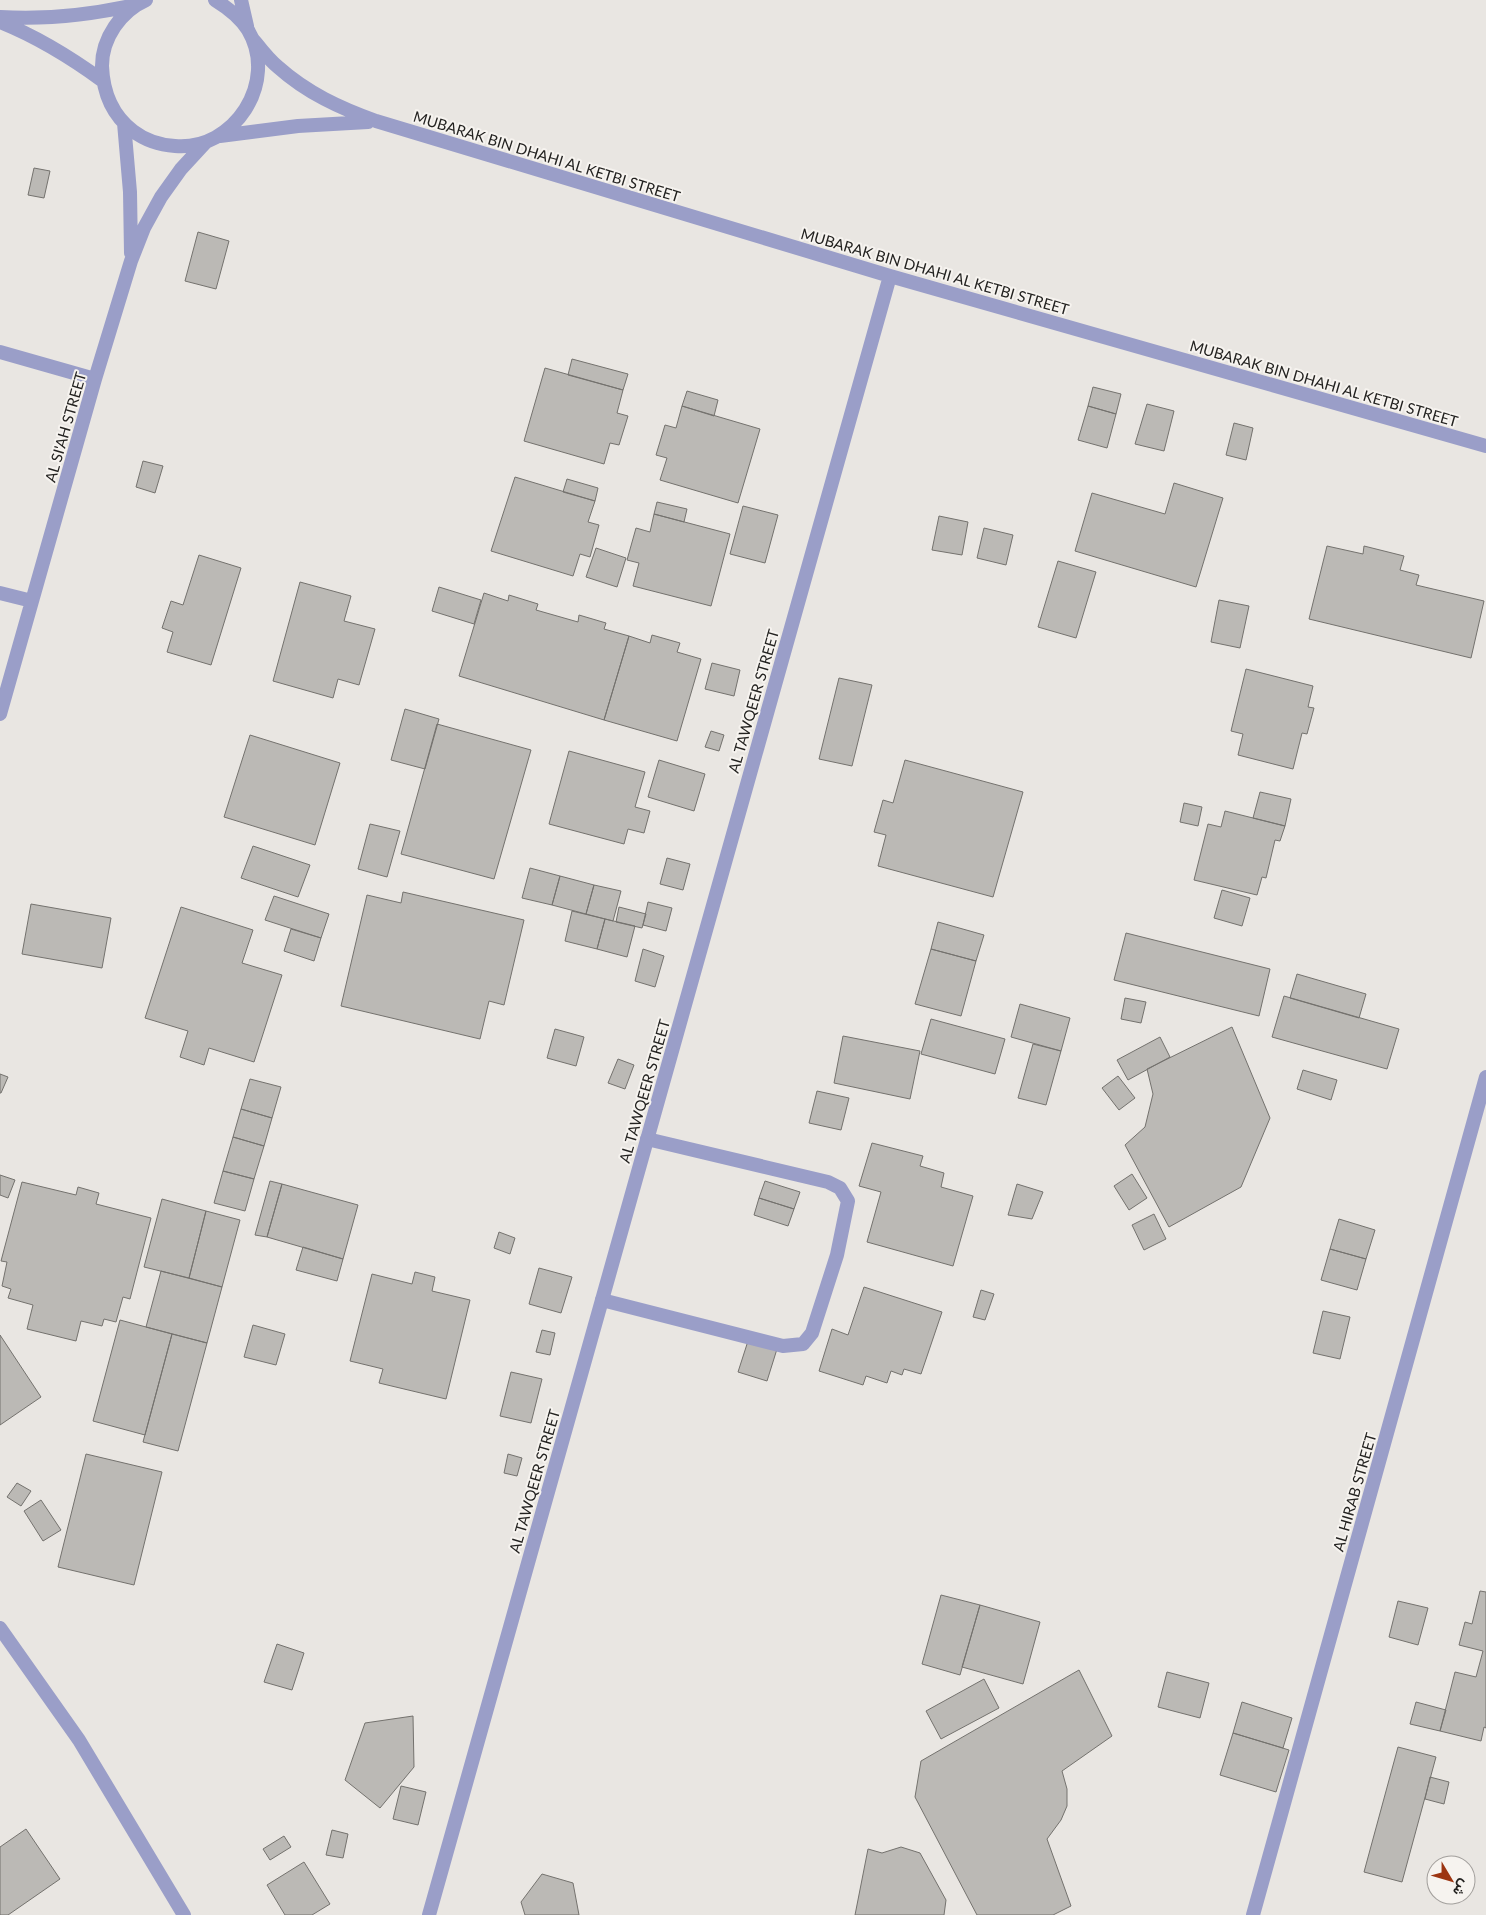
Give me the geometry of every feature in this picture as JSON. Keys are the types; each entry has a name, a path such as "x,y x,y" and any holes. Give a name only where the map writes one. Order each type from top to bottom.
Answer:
{"street":[{"name":"MUBARAK BIN DHAHI AL KETBI STREET","path":"215,0 232,10 277,67 307,90 341,108 376,121 890,276 1486,446"},
{"path":"141,2 120,20 108,38 102,60 103,81 110,104 124,124 141,137 161,145 183,147 205,143 219,136 237,122 250,104 257,83 258,60 241,0"},
{"path":"0,18 61,18 99,13 141,2"},
{"path":"0,22 47,44 103,81"},
{"name":"MUBARAK BIN DHAHI AL KETBI STREET","path":"219,136 298,126 376,121"},
{"name":"AL SI'AH STREET","path":"124,124 130,192 131,261"},
{"name":"AL SI'AH STREET","path":"0,714 95,379 131,261 144,228 161,198 181,169 205,143"},
{"name":"AL TAWQEER STREET","path":"429,1915 890,276"},
{"path":"0,352 95,379"},
{"path":"0,592 32,601"},
{"name":"AL HIRAB STREET","path":"1253,1915 1486,1077"},
{"path":"602,1300 783,1346 803,1344 812,1333 837,1255 848,1201 840,1188 828,1182 647,1138"},
{"path":"0,1628 79,1740 184,1915"}],"building":[{"path":"34,168 50,171 44,198 28,195"},
{"path":"198,232 229,241 216,289 185,281"},
{"path":"572,359 628,374 623,390 568,375"},
{"path":"545,368 623,390 617,413 628,416 619,445 610,443 604,464 524,441"},
{"path":"1093,387 1121,394 1116,414 1088,406"},
{"path":"687,391 718,400 714,416 682,406"},
{"path":"1147,404 1174,411 1164,451 1135,444"},
{"path":"682,406 760,429 738,503 660,480 667,458 656,455 665,425 676,428"},
{"path":"1088,406 1116,414 1107,448 1078,440"},
{"path":"1234,423 1253,428 1246,460 1226,455"},
{"path":"143,461 163,466 155,493 136,487"},
{"path":"515,477 595,501 588,522 599,525 590,557 580,554 573,576 491,551"},
{"path":"567,479 598,488 595,501 563,492"},
{"path":"1174,483 1223,498 1196,587 1075,551 1092,493 1165,514"},
{"path":"657,502 687,509 684,522 654,514"},
{"path":"743,506 778,515 765,563 730,554"},
{"path":"654,514 730,534 711,606 633,586 639,563 627,560 636,528 650,532"},
{"path":"939,516 968,522 962,555 932,550"},
{"path":"984,528 1013,535 1006,565 977,558"},
{"path":"1327,546 1363,554 1364,546 1404,556 1400,570 1419,575 1416,585 1484,601 1471,658 1309,619"},
{"path":"596,548 626,558 617,587 586,577"},
{"path":"199,555 241,568 211,665 167,652 173,632 162,628 171,601 183,605"},
{"path":"1058,561 1096,572 1076,638 1038,627"},
{"path":"300,582 351,596 344,621 375,629 359,685 338,679 333,698 273,681"},
{"path":"439,587 481,600 474,624 432,611"},
{"path":"484,593 508,601 509,595 538,604 536,610 578,622 579,615 606,623 604,629 629,636 604,720 459,676"},
{"path":"1219,600 1249,606 1240,648 1211,642"},
{"path":"652,635 680,643 677,652 701,659 677,741 604,720 629,636 650,643"},
{"path":"712,663 740,670 734,696 705,689"},
{"path":"1246,669 1313,686 1308,707 1314,708 1307,734 1302,733 1293,769 1238,755 1243,734 1231,731"},
{"path":"839,678 872,685 852,766 819,759"},
{"path":"405,709 439,719 425,769 391,760"},
{"path":"437,724 531,750 494,879 401,854"},
{"path":"711,731 724,735 719,751 705,747"},
{"path":"250,735 340,763 315,845 224,817"},
{"path":"569,751 645,772 635,807 650,811 644,833 628,829 624,844 549,824"},
{"path":"659,760 705,774 694,811 648,797"},
{"path":"905,760 1023,792 993,897 878,866 886,835 874,832 883,800 893,803"},
{"path":"1260,792 1291,799 1285,826 1253,818"},
{"path":"1184,803 1202,807 1198,826 1180,822"},
{"path":"1225,811 1285,826 1280,841 1275,840 1266,878 1262,877 1257,895 1194,880 1208,824 1221,827"},
{"path":"370,824 400,831 387,877 358,869"},
{"path":"253,846 310,865 298,897 241,878"},
{"path":"667,858 690,864 683,890 660,884"},
{"path":"530,868 560,876 552,905 522,898"},
{"path":"560,876 594,885 586,914 552,905"},
{"path":"594,885 621,891 613,921 586,914"},
{"path":"1222,890 1250,898 1242,926 1214,918"},
{"path":"403,892 524,920 504,1005 489,1001 480,1039 341,1006 367,895 401,903"},
{"path":"274,896 329,914 321,938 265,920"},
{"path":"648,902 672,908 666,931 643,925"},
{"path":"31,904 111,918 102,968 22,954"},
{"path":"181,907 253,930 242,963 282,975 254,1062 209,1048 204,1065 180,1057 188,1031 145,1018"},
{"path":"619,907 646,914 642,928 616,922"},
{"path":"572,911 605,919 597,949 565,941"},
{"path":"605,919 635,926 627,957 597,949"},
{"path":"938,922 984,935 976,961 931,949"},
{"path":"291,929 321,938 314,961 284,951"},
{"path":"1126,933 1270,969 1259,1016 1114,980"},
{"path":"643,949 664,956 655,987 635,981"},
{"path":"931,949 976,961 961,1016 915,1004"},
{"path":"1297,974 1366,994 1359,1018 1290,998"},
{"path":"1284,996 1399,1029 1387,1069 1272,1037"},
{"path":"1125,998 1146,1002 1141,1023 1121,1019"},
{"path":"1020,1004 1070,1018 1061,1051 1011,1037"},
{"path":"931,1019 1005,1039 995,1074 921,1054"},
{"path":"1232,1027 1270,1118 1241,1187 1169,1227 1125,1145 1145,1127 1153,1094 1147,1069"},
{"path":"555,1029 584,1037 576,1066 547,1058"},
{"path":"843,1036 920,1051 910,1099 834,1083"},
{"path":"1160,1037 1170,1057 1128,1080 1117,1060"},
{"path":"1033,1044 1061,1051 1046,1105 1018,1098"},
{"path":"618,1059 634,1065 625,1089 608,1083"},
{"path":"1303,1070 1337,1080 1331,1100 1297,1089"},
{"path":"0,1074 8,1077 1,1093 0,1093"},
{"path":"1118,1076 1135,1098 1119,1110 1102,1088"},
{"path":"250,1079 281,1087 272,1118 241,1109"},
{"path":"817,1091 849,1098 841,1130 809,1123"},
{"path":"241,1109 272,1118 264,1146 233,1137"},
{"path":"233,1137 264,1146 254,1179 223,1171"},
{"path":"872,1143 923,1156 920,1166 944,1173 941,1187 973,1196 953,1266 867,1242 881,1192 859,1186"},
{"path":"223,1171 254,1179 245,1211 214,1203"},
{"path":"1132,1174 1147,1198 1129,1210 1114,1186"},
{"path":"0,1175 15,1180 8,1198 0,1195"},
{"path":"270,1181 282,1184 267,1237 255,1235"},
{"path":"765,1181 800,1192 794,1209 759,1198"},
{"path":"22,1182 76,1195 78,1187 99,1193 96,1204 151,1218 130,1299 123,1297 116,1322 104,1319 102,1326 81,1321 76,1341 27,1329 33,1305 8,1298 11,1289 2,1286 7,1262 1,1261"},
{"path":"282,1184 358,1205 343,1259 267,1237"},
{"path":"1017,1184 1043,1192 1032,1219 1008,1215"},
{"path":"759,1198 794,1209 788,1226 754,1215"},
{"path":"162,1199 206,1211 189,1278 144,1267"},
{"path":"206,1211 240,1220 222,1287 189,1278"},
{"path":"1154,1214 1166,1239 1144,1250 1132,1225"},
{"path":"1339,1219 1375,1230 1366,1259 1330,1249"},
{"path":"499,1232 515,1238 510,1254 494,1248"},
{"path":"303,1247 343,1259 337,1281 296,1270"},
{"path":"1330,1249 1366,1259 1357,1290 1321,1280"},
{"path":"539,1268 572,1277 561,1313 529,1304"},
{"path":"161,1271 222,1287 207,1343 146,1327"},
{"path":"415,1272 435,1277 432,1291 470,1300 446,1399 379,1383 383,1369 350,1361 372,1274 412,1284"},
{"path":"864,1287 942,1312 921,1374 904,1369 902,1375 891,1371 887,1383 866,1376 863,1385 819,1371 832,1329 848,1335"},
{"path":"981,1290 994,1294 985,1320 973,1317"},
{"path":"1323,1311 1350,1317 1340,1359 1313,1353"},
{"path":"120,1320 172,1334 145,1435 93,1421"},
{"path":"253,1325 285,1334 276,1365 244,1357"},
{"path":"542,1330 555,1333 550,1355 536,1352"},
{"path":"172,1334 207,1343 178,1451 143,1442"},
{"path":"0,1335 41,1397 0,1425"},
{"path":"748,1341 777,1349 767,1381 738,1372"},
{"path":"511,1372 542,1379 531,1423 500,1416"},
{"path":"86,1454 162,1472 134,1585 58,1567"},
{"path":"508,1454 522,1458 517,1476 504,1473"},
{"path":"17,1483 31,1491 21,1506 7,1497"},
{"path":"41,1500 61,1530 43,1541 24,1511"},
{"path":"1480,1591 1486,1592 1486,1728 1484,1727 1481,1741 1440,1731 1455,1672 1476,1677 1483,1651 1459,1645 1465,1622 1472,1624"},
{"path":"941,1595 980,1605 960,1675 922,1664"},
{"path":"1398,1601 1428,1608 1418,1645 1389,1637"},
{"path":"980,1605 1040,1622 1023,1684 962,1667"},
{"path":"277,1644 304,1653 292,1690 264,1682"},
{"path":"1079,1670 1112,1736 1062,1771 1067,1789 1067,1806 1061,1820 1047,1839 1071,1906 1053,1915 977,1915 915,1797 921,1761"},
{"path":"1167,1672 1209,1683 1200,1718 1158,1707"},
{"path":"984,1679 999,1708 941,1739 926,1711"},
{"path":"1242,1702 1292,1718 1283,1748 1233,1733"},
{"path":"1416,1702 1446,1710 1440,1731 1410,1724"},
{"path":"413,1716 414,1767 380,1808 345,1780 365,1723"},
{"path":"1233,1733 1289,1750 1276,1792 1220,1775"},
{"path":"1398,1747 1436,1757 1402,1882 1364,1872"},
{"path":"1430,1777 1449,1782 1444,1804 1425,1799"},
{"path":"401,1786 426,1792 418,1825 393,1819"},
{"path":"26,1829 60,1879 8,1915 0,1915 0,1847"},
{"path":"332,1830 348,1834 343,1858 326,1855"},
{"path":"284,1836 291,1847 270,1860 263,1849"},
{"path":"901,1847 920,1853 946,1900 944,1915 855,1915 868,1849 882,1853"},
{"path":"304,1862 330,1904 312,1915 285,1915 267,1885"},
{"path":"542,1874 573,1883 579,1915 525,1915 521,1902"}]}
